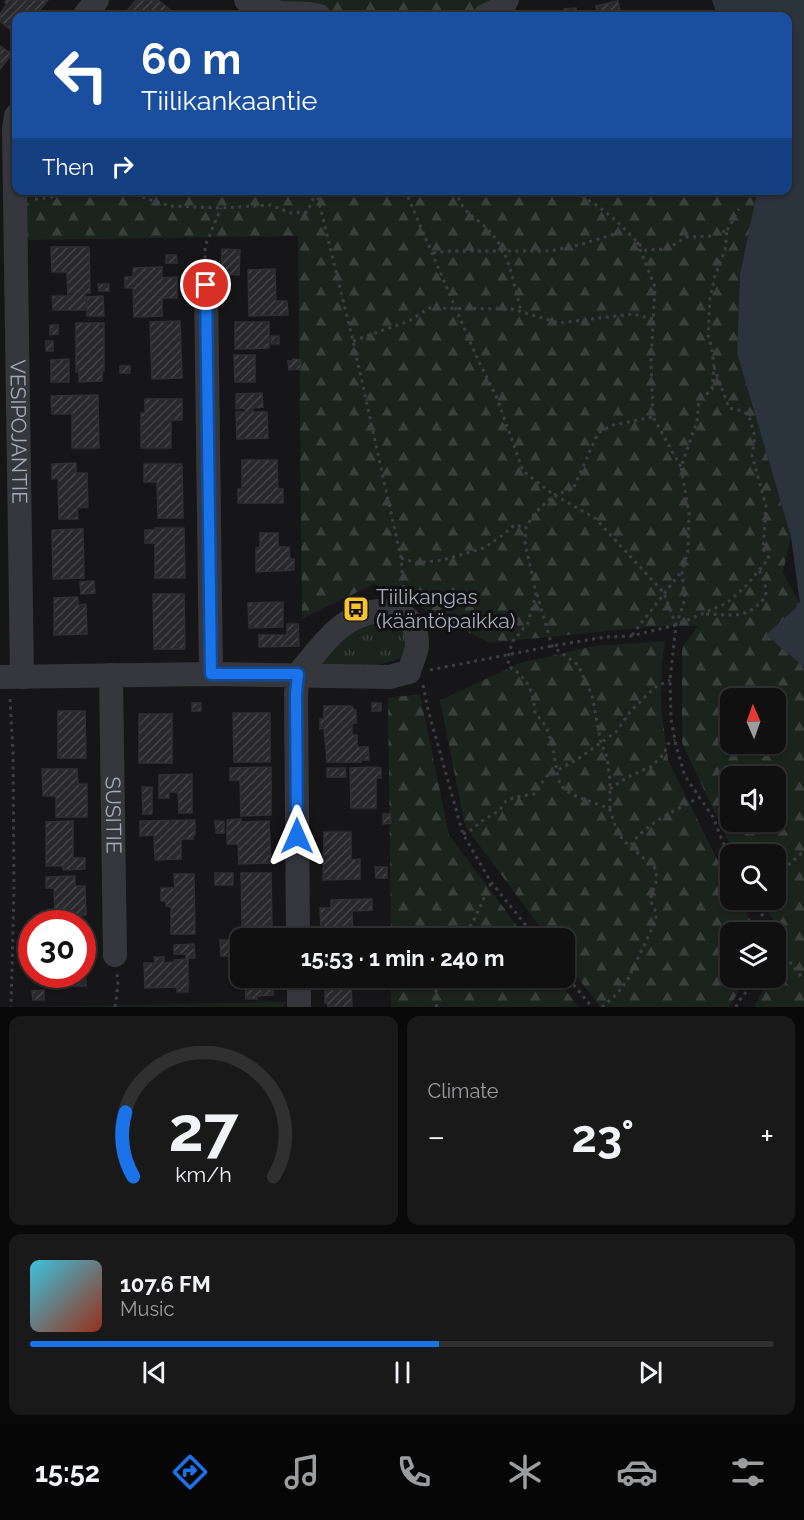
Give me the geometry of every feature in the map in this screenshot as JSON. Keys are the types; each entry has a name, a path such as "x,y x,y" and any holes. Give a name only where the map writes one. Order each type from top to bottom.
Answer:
{"street":[{"path":"87,12 97,0"},
{"path":"246,0 276,12"},
{"path":"493,12 507,0"},
{"path":"0,115 12,103"},
{"name":"VESIPOJANTIE","path":"12,140 8,163 12,182"},
{"name":"VESIPOJANTIE","path":"11,677 15,195"},
{"path":"206,285 211,674"},
{"path":"11,677 211,674 298,674 389,677 414,672 417,648 415,629 406,617 391,609 370,612 339,628 298,674 296,706 298,928"},
{"name":"SUSITIE","path":"111,675 115,955"},
{"path":"299,988 299,1007"}],"path":[{"path":"16,200 58,195"},
{"path":"136,195 170,206 221,208 271,205 291,213 307,212 315,195"},
{"path":"318,195 401,558 406,617"},
{"path":"407,195 477,358 497,398 523,471 554,495 595,518 664,593 676,625"},
{"path":"458,195 467,214 492,233 502,250 509,265 521,311"},
{"path":"577,195 618,220 624,231 645,250 667,249 686,237 713,236 727,230"},
{"path":"206,285 205,246 221,208"},
{"path":"681,467 697,420 699,401 712,389 714,367 708,335 710,298 725,250 727,230 739,209"},
{"path":"433,253 502,250 550,252 579,246 624,231"},
{"path":"636,241 655,287 651,361 653,417 681,467 689,513 688,550 682,571 685,599 676,625 670,680 671,719 686,776 712,817 723,844"},
{"path":"353,341 409,321 429,308 512,309 559,323 633,314 653,319"},
{"path":"528,928 491,882 463,834 428,710 414,672 464,664 509,653 631,636 676,625 732,599 747,585 769,558 763,549 766,506 752,455 755,437 749,416 743,411 729,408 714,367"},
{"path":"749,416 753,412"},
{"path":"602,1007 617,994 628,979 656,920 656,912 650,900 654,890 656,869 617,832 610,810 607,757 601,743 592,695 578,665 552,646 536,593 525,542 526,527 534,514 554,495 573,489 598,433 613,426 653,417"},
{"path":"401,558 417,562 443,560 484,548 514,525 526,527"},
{"path":"703,614 741,615 756,608 766,596 765,582 759,570"},
{"path":"631,636 682,571"},
{"path":"536,593 528,623 513,641 508,666 526,679 534,700 535,714 542,720 549,734 556,772 563,788 610,810"},
{"path":"463,834 473,830 482,821 500,810 506,801 534,794 547,776 601,743 620,728 630,712 646,696 657,686 670,680"},
{"path":"10,699 13,751 14,890 11,1007"},
{"path":"610,789 626,777 652,766 663,754 668,744 675,740"},
{"path":"631,845 638,835 652,824 700,798"},
{"path":"786,867 804,851"},
{"path":"469,928 491,882"},
{"path":"115,955 118,985 115,1007"},
{"path":"786,957 804,980"},
{"path":"575,986 592,1007"},
{"path":"435,988 438,1002 436,1007"},
{"path":"736,1007 749,988"}],"green space":[{"path":"273,0 513,0 518,12 275,12"},
{"path":"27,195 755,195 737,353 791,537 783,572 800,604 767,635 804,667 804,1007 754,1007 764,988 786,988 786,922 775,922 767,910 786,910 786,844 730,844 724,832 786,832 786,766 720,766 720,823 682,743 682,647 698,626 660,626 489,643 374,584 302,619 298,236 27,240"},
{"path":"382,618 408,631 408,654 374,665 315,667 356,624"},
{"path":"665,641 661,707 668,760 720,864 720,910 746,910 751,922 720,922 720,988 741,988 729,1007 600,1007 575,974 575,928 541,928 465,826 440,700 520,663 594,646"},
{"path":"420,694 449,835 519,928 391,928 388,698"},
{"path":"391,988 564,988 578,1007 391,1007"},
{"path":"286,1002 283,1007 24,1007"}],"shaded area":[{"path":"712,0 804,0 804,667 766,635 800,604 791,537 737,353 740,275 755,195 792,195 792,12 716,12"}],"building":[{"path":"6,0 48,0 38,12 12,12 12,31 0,21 0,14 7,4"},
{"path":"136,0 158,0 173,12 126,12"},
{"path":"618,1 620,12 597,12 596,6"},
{"path":"576,8 576,12 564,12 564,9"},
{"path":"0,46 12,54 0,69"},
{"path":"51,247 89,247 90,293 85,293 86,310 53,310 52,296 68,296 67,272 52,272"},
{"path":"222,249 240,250 239,275 221,274"},
{"path":"166,255 176,255 177,263 166,263"},
{"path":"162,267 162,278 177,277 177,298 162,298 162,316 134,317 133,288 125,288 125,277 133,277 133,268"},
{"path":"275,269 276,301 287,301 288,315 249,316 248,270"},
{"path":"98,284 109,284 109,291 99,291"},
{"path":"103,296 104,316 87,316 87,297"},
{"path":"180,321 182,378 152,379 150,322"},
{"path":"235,322 269,322 269,348 235,349"},
{"path":"76,323 104,323 102,381 79,382 79,371 76,372"},
{"path":"50,325 58,325 58,334 50,335"},
{"path":"271,336 279,336 279,344 271,344"},
{"path":"46,341 53,341 53,351 46,351"},
{"path":"234,355 255,355 255,382 235,382"},
{"path":"69,359 69,382 51,382 51,360"},
{"path":"293,359 301,360 301,369 289,370 288,361 293,361"},
{"path":"120,366 130,366 130,373 120,373"},
{"path":"262,393 263,407 253,408 253,412 267,412 268,438 237,439 236,412 245,412 245,408 236,409 236,394"},
{"path":"98,395 99,448 72,448 72,414 52,414 51,396"},
{"path":"145,399 182,399 182,420 171,420 171,448 141,448 141,413 145,413"},
{"path":"242,460 277,460 278,489 283,489 283,503 238,503 238,489 242,489"},
{"path":"76,463 76,473 87,473 88,507 77,508 78,519 59,519 58,478 52,479 52,464"},
{"path":"144,464 182,464 183,518 158,518 157,482 144,482"},
{"path":"155,528 184,528 185,578 155,578 155,543 145,543 145,530 155,530"},
{"path":"83,529 84,578 53,579 52,530"},
{"path":"260,533 278,533 278,547 289,547 290,559 294,559 294,570 256,572 256,548 260,547"},
{"path":"94,581 95,593 81,594 80,582"},
{"path":"153,594 184,594 185,649 154,649"},
{"path":"78,597 78,605 86,604 87,634 54,635 54,598"},
{"path":"283,602 283,627 249,628 248,603"},
{"path":"287,624 298,624 299,646 259,647 259,635 287,635"},
{"path":"192,703 201,703 201,711 192,711"},
{"path":"372,703 381,703 381,711 372,711"},
{"path":"324,706 351,706 356,711 356,723 352,723 352,735 357,735 357,747 368,747 369,760 327,762 324,728 320,729 320,719 324,719"},
{"path":"58,711 85,711 86,758 58,758"},
{"path":"233,713 270,713 270,762 234,762"},
{"path":"139,714 172,714 172,763 139,763"},
{"path":"271,767 271,815 241,816 240,780 230,780 230,768"},
{"path":"327,768 345,768 346,777 327,777"},
{"path":"350,768 381,768 381,778 376,778 376,808 351,808"},
{"path":"42,769 77,769 78,784 87,784 87,817 56,817 56,796 43,796"},
{"path":"192,774 192,813 179,813 178,792 169,792 169,798 159,798 159,775"},
{"path":"142,787 152,787 152,814 143,814"},
{"path":"383,814 390,814 391,823 383,824"},
{"path":"241,819 241,822 269,821 271,863 239,864 238,844 227,844 227,820"},
{"path":"195,820 193,839 181,839 181,859 155,860 154,835 140,836 140,821"},
{"path":"73,821 73,858 85,858 85,869 63,870 63,866 46,866 46,822"},
{"path":"215,821 224,821 224,833 216,833"},
{"path":"324,832 351,832 351,860 360,859 360,879 323,880"},
{"path":"375,867 387,867 387,878 376,878"},
{"path":"215,873 233,873 233,885 215,885"},
{"path":"241,873 271,873 272,926 242,926"},
{"path":"174,874 194,874 195,934 171,934 171,907 166,906 166,901 161,901 161,888 175,888"},
{"path":"75,876 75,886 85,886 86,910 55,910 54,888 46,888 46,877"},
{"path":"372,899 372,910 352,911 353,928 321,928 320,908 331,908 331,900"},
{"path":"220,940 230,940 230,956 221,956"},
{"path":"194,944 195,958 186,958 186,954 174,954 174,945"},
{"path":"154,957 164,957 164,963 188,959 188,992 177,992 177,987 145,988 144,963 155,963"},
{"path":"245,988 273,988 273,995 246,999"},
{"path":"325,988 351,988 352,1007 328,1007 325,1003"},
{"path":"44,990 44,1000 33,1000 32,991"}],"place":[{"name":"Tiilikangas (kääntöpaikka)","path":"356,609"}],"route":[{"path":"206,285 211,674 298,674 296,694 297,836"}]}
